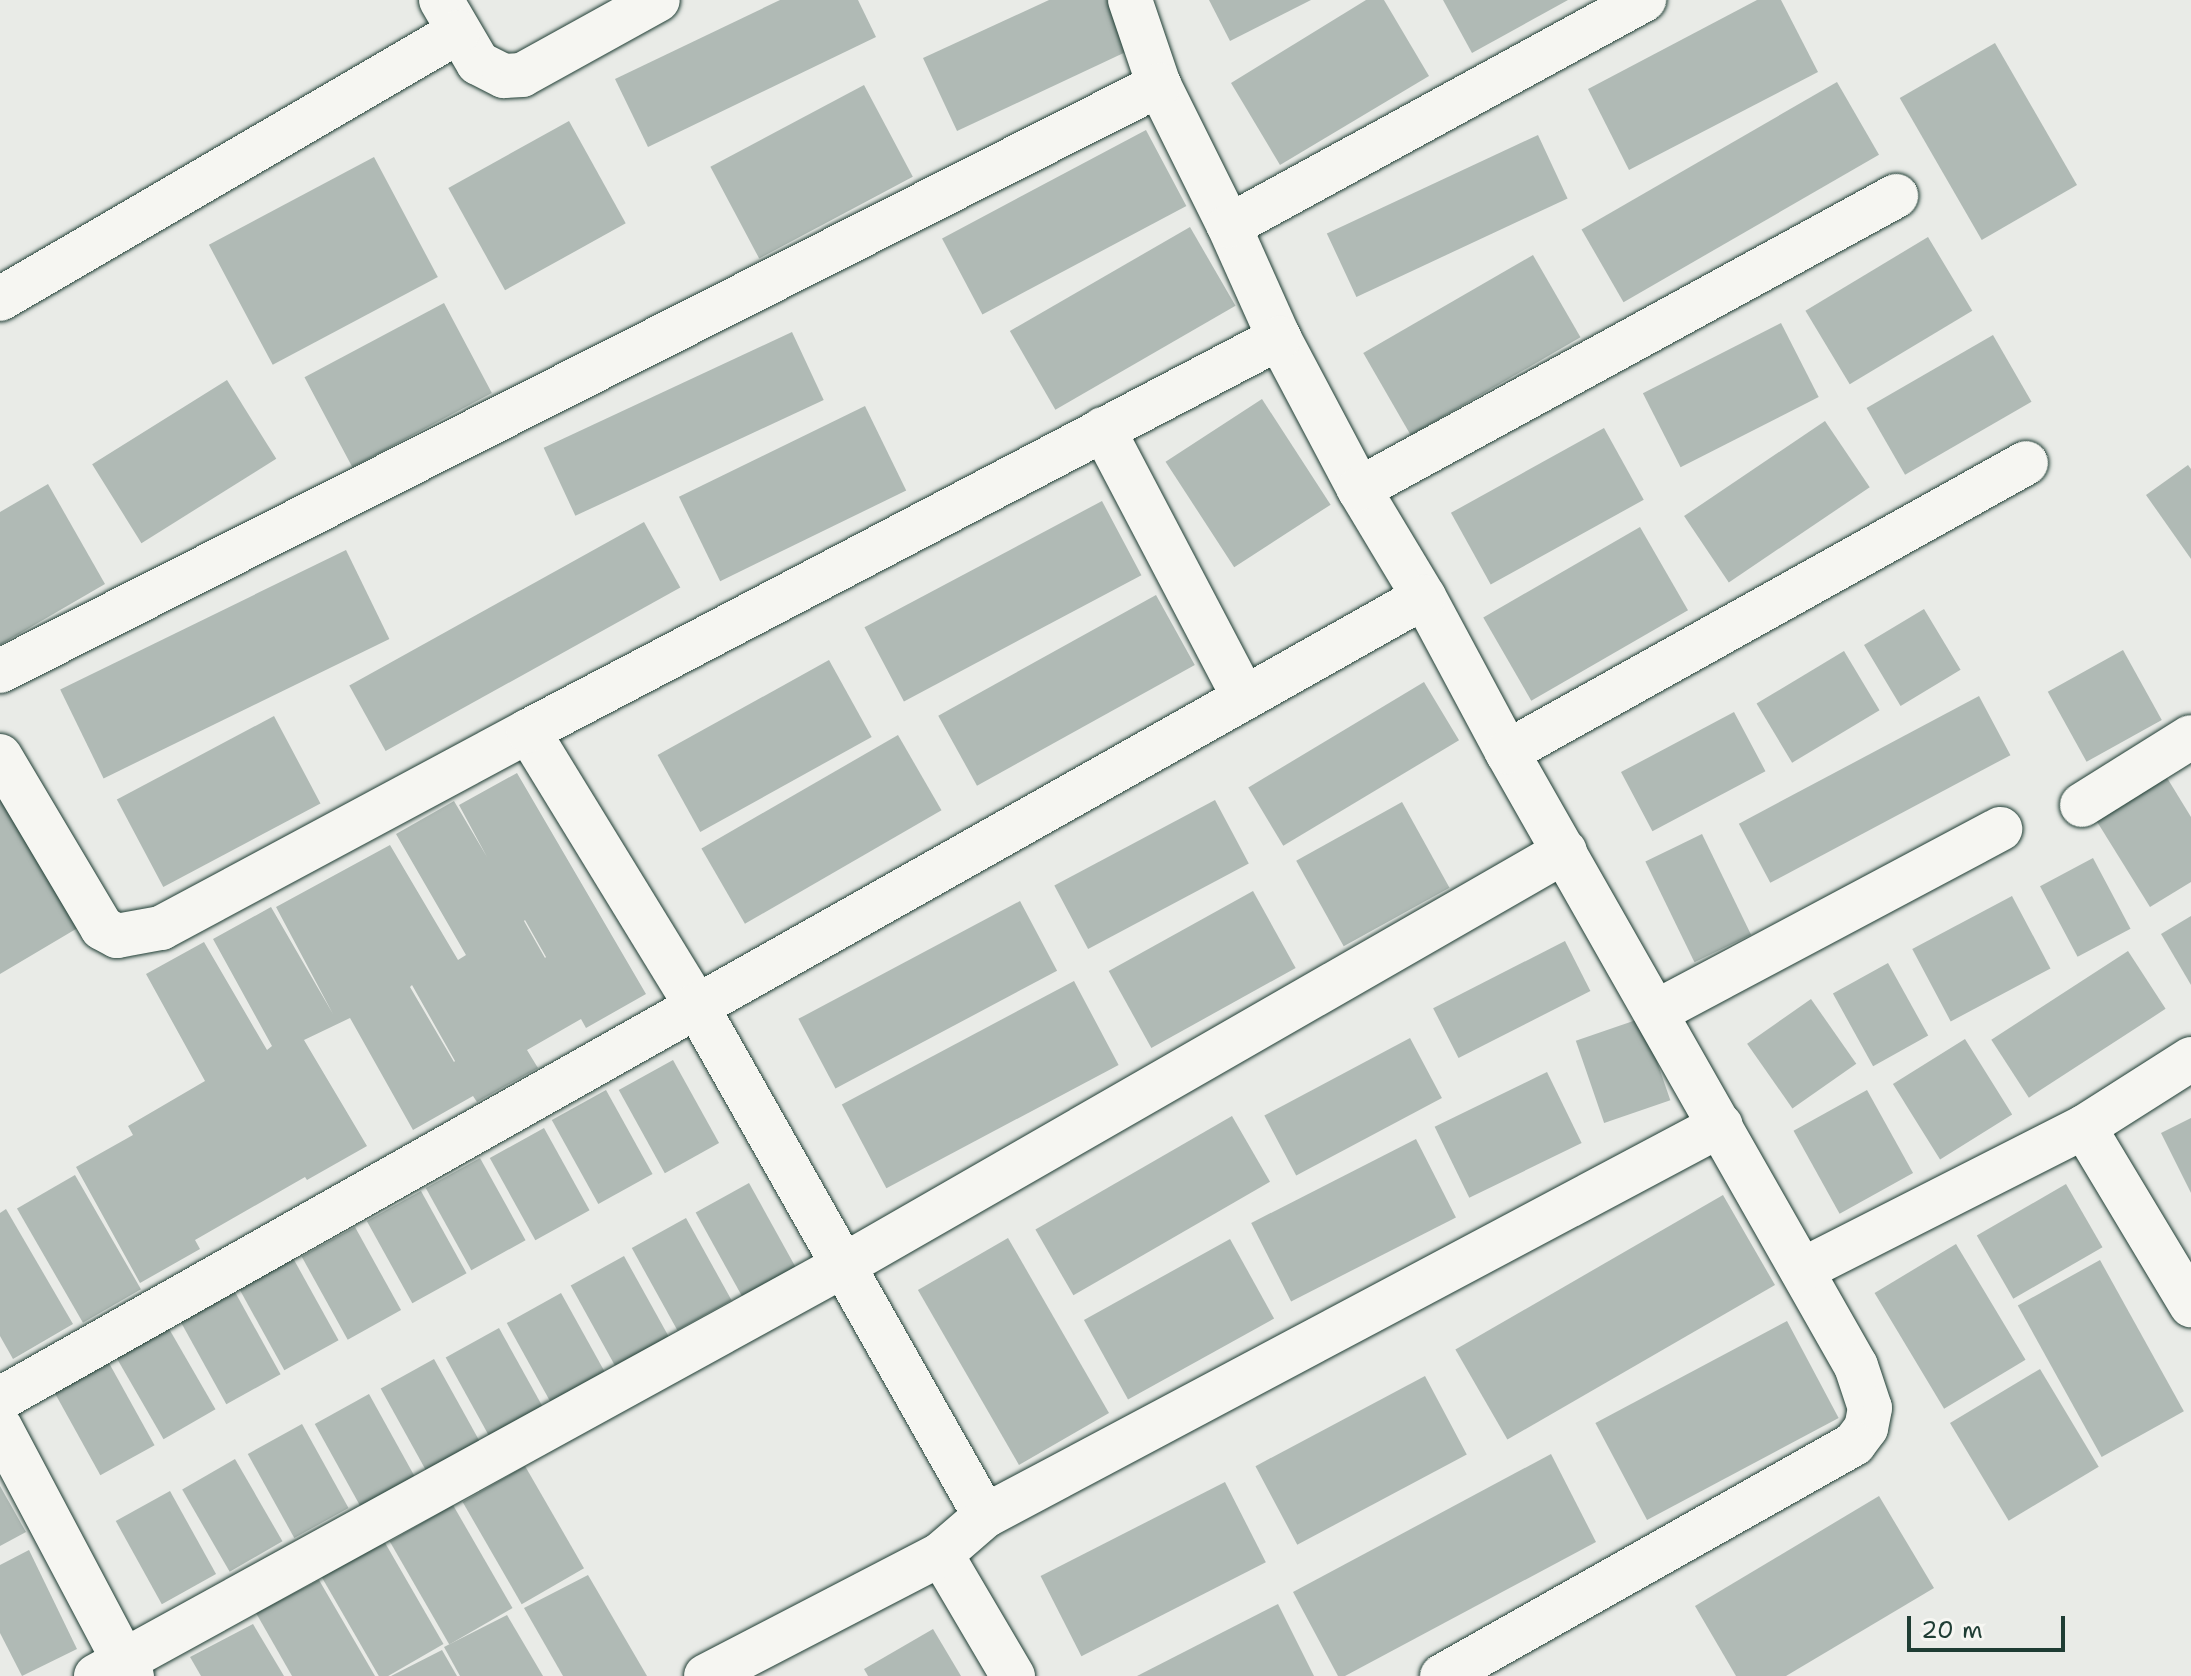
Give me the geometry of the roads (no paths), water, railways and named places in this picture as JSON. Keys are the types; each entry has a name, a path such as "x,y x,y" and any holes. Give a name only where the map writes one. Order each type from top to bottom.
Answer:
{"street":[{"path":"0,299 449,16 478,63 504,76 522,75 658,0"},
{"path":"1130,0 1159,85 1229,226 1279,338 1359,489 1424,597 1507,752 1802,1270 1864,1387 1870,1408 1866,1428 1854,1444 1442,1676"},
{"path":"1229,226 1644,0"},
{"path":"0,671 1159,85"},
{"path":"1359,489 1896,196"},
{"path":"0,756 102,928 117,936 161,928 528,731 1279,338"},
{"path":"1103,429 1244,697"},
{"path":"1507,752 2026,463"},
{"path":"0,1399 1424,597"},
{"path":"528,731 696,1005 846,1264 985,1516"},
{"path":"2082,805 2191,737"},
{"path":"1656,1012 2000,829"},
{"path":"0,1427 117,1671 846,1264 1565,851"},
{"path":"1802,1270 2084,1127 2191,1059"},
{"path":"706,1676 941,1554 985,1516 1721,1125"},
{"path":"2084,1127 2191,1305"},
{"path":"941,1554 1013,1676"}]}
